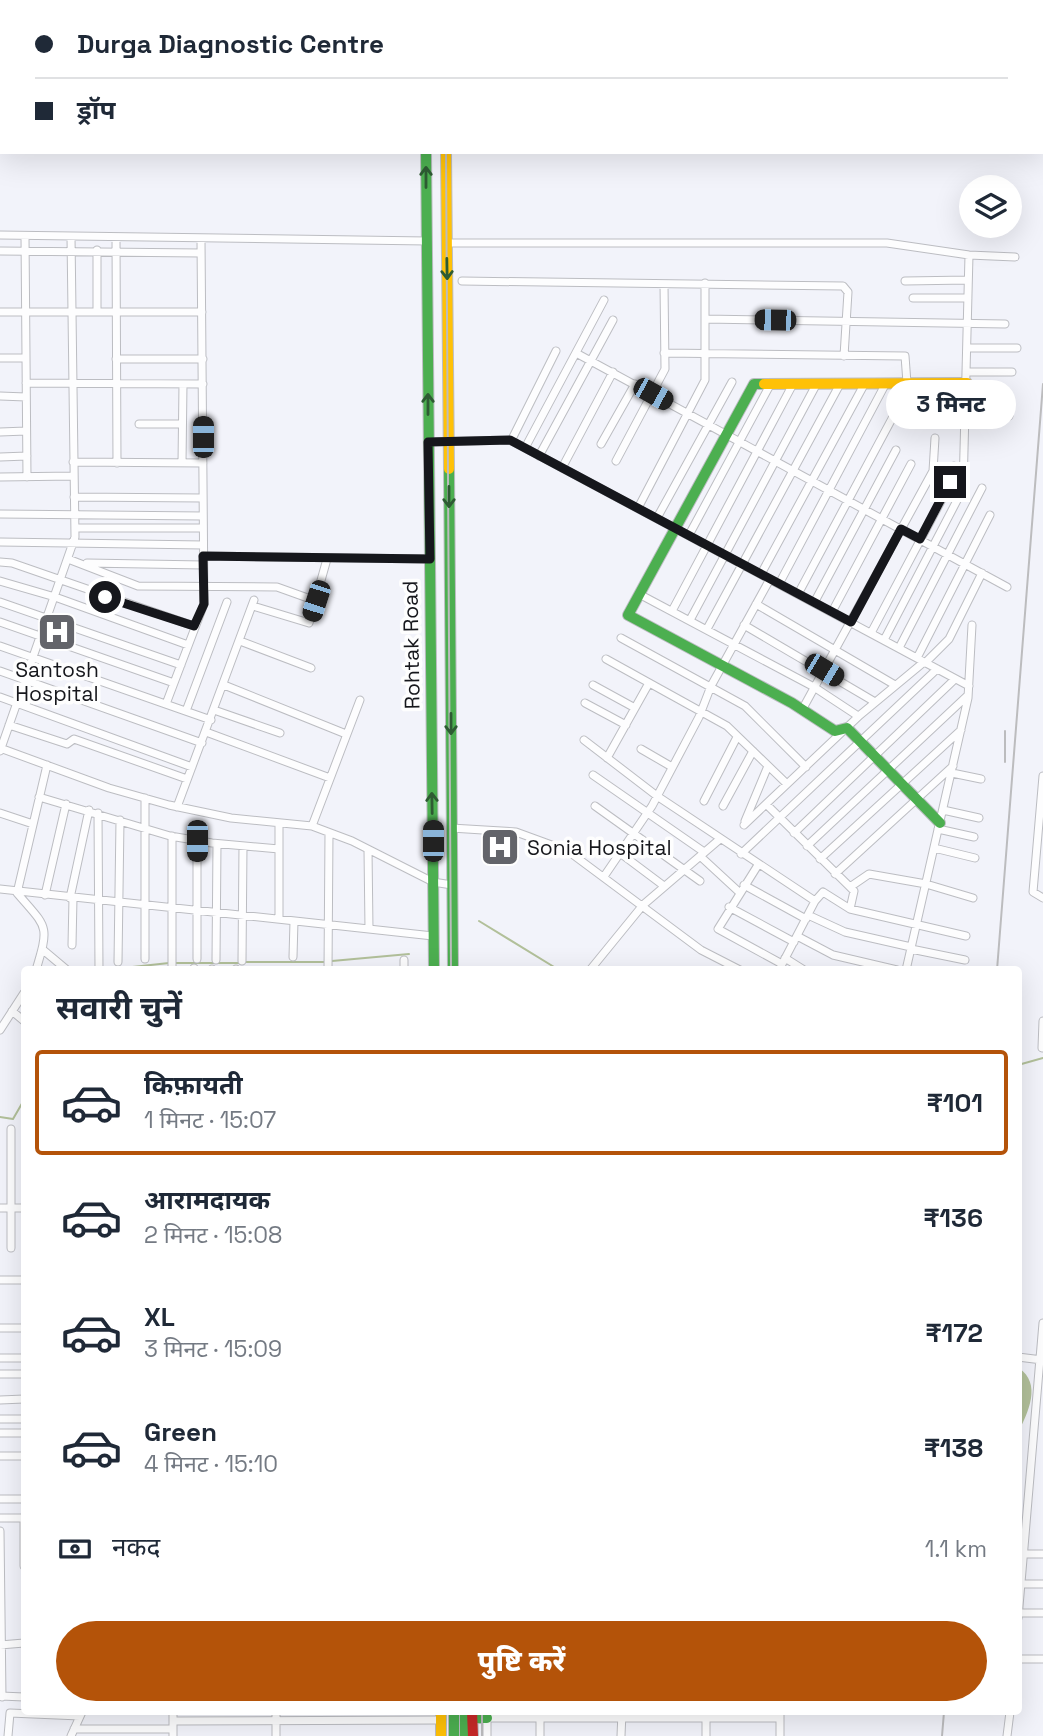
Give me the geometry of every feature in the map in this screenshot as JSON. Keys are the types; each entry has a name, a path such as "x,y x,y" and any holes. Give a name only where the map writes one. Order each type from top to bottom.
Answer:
{"main road":[{"name":"Rohtak Road","path":"426,154 434,966"},
{"name":"Rohtak Road","path":"446,154 453,966"},
{"path":"939,826 902,783 847,728 835,731 722,665 629,616 753,385 907,383 967,377"},
{"path":"454,1715 454,1736"},
{"path":"465,1736 470,1715"},
{"path":"470,1715 473,1736"},
{"path":"441,1716 441,1736"}],"street":[{"path":"0,235 201,240 427,241"},
{"path":"24,236 27,477"},
{"path":"71,237 75,528 61,582 0,749 177,807 312,826 369,850 433,882 452,885"},
{"path":"116,238 117,463"},
{"path":"166,704 204,604 201,240"},
{"path":"447,243 887,243 969,256 1015,257"},
{"path":"97,250 97,312"},
{"path":"0,251 116,250 201,253"},
{"path":"884,640 935,548 963,489 967,418 969,256"},
{"path":"905,281 968,280"},
{"path":"463,281 843,286 847,289 844,356"},
{"path":"638,508 705,380 705,283"},
{"path":"616,460 664,372 664,284"},
{"path":"913,298 968,299"},
{"path":"525,449 604,300"},
{"path":"0,312 202,312"},
{"path":"705,319 1005,324"},
{"path":"539,456 613,320"},
{"path":"968,348 1017,348"},
{"path":"511,441 556,351"},
{"path":"576,353 1007,587"},
{"path":"664,353 906,357 907,383"},
{"path":"0,358 26,358"},
{"path":"116,359 203,359"},
{"path":"562,468 612,372"},
{"path":"967,377 1012,372"},
{"path":"657,518 732,382"},
{"path":"26,383 203,384"},
{"path":"761,574 865,383"},
{"path":"779,584 886,383"},
{"path":"182,463 183,384"},
{"path":"601,444 635,384"},
{"path":"672,611 793,384"},
{"path":"707,629 840,384"},
{"path":"689,536 770,385"},
{"path":"690,620 816,385"},
{"path":"0,397 26,397"},
{"path":"798,594 903,398"},
{"path":"904,422 1009,416"},
{"path":"139,425 183,424"},
{"path":"0,432 26,431"},
{"path":"802,710 933,471 935,438"},
{"path":"428,442 511,441 968,686"},
{"path":"814,603 896,450"},
{"path":"0,457 27,456"},
{"path":"73,462 203,463"},
{"path":"832,612 911,464"},
{"path":"871,633 948,488 954,466"},
{"path":"0,477 74,476"},
{"path":"899,648 982,488"},
{"path":"74,497 203,498"},
{"path":"0,514 203,516"},
{"path":"922,661 990,515"},
{"path":"75,528 203,528"},
{"path":"0,542 203,545"},
{"path":"68,559 138,586 277,587 316,601"},
{"path":"177,807 254,603 308,624 327,559"},
{"path":"79,563 430,559"},
{"path":"0,562 12,563 194,626"},
{"path":"768,766 744,825 858,716 949,639 982,573"},
{"path":"605,875 657,796 699,716 699,709 770,579"},
{"path":"0,581 55,597 188,645"},
{"path":"639,594 814,687 858,716"},
{"path":"186,711 227,601"},
{"path":"0,602 181,665"},
{"path":"756,604 895,685"},
{"path":"0,622 174,683"},
{"path":"744,625 876,702"},
{"path":"907,966 968,695 972,625"},
{"path":"621,638 745,706 806,766"},
{"path":"240,641 311,668"},
{"path":"0,646 211,720"},
{"path":"606,659 699,709 737,737 787,784"},
{"path":"741,854 937,669"},
{"path":"0,671 202,743"},
{"path":"794,833 955,679"},
{"path":"607,758 649,683"},
{"path":"223,685 346,734"},
{"path":"593,685 635,708"},
{"path":"807,846 968,695"},
{"path":"0,697 192,767"},
{"path":"312,826 360,700"},
{"path":"585,703 626,725"},
{"path":"214,710 280,733"},
{"path":"9,725 67,744 74,739 187,779"},
{"path":"820,859 961,730"},
{"path":"206,732 330,778"},
{"path":"704,801 737,737"},
{"path":"584,740 657,796 815,901"},
{"path":"641,749 672,767"},
{"path":"723,806 753,751"},
{"path":"17,892 47,765"},
{"path":"953,769 981,779"},
{"path":"835,874 916,798 953,769"},
{"path":"593,775 702,854 739,892"},
{"path":"1043,776 1041,849 1033,892 1043,898"},
{"path":"39,797 172,836 217,844 279,849"},
{"path":"145,798 145,958"},
{"path":"45,895 66,804"},
{"path":"766,804 854,891 850,909"},
{"path":"595,806 700,881"},
{"path":"72,945 72,898 89,810"},
{"path":"943,810 979,818"},
{"path":"0,813 33,824"},
{"path":"98,813 99,966"},
{"path":"118,962 120,820"},
{"path":"279,823 279,919"},
{"path":"939,826 974,837"},
{"path":"452,828 516,832 568,851 605,875 701,950 732,966"},
{"path":"328,966 329,833"},
{"path":"172,836 172,966"},
{"path":"593,966 643,905 720,839"},
{"path":"197,841 197,959"},
{"path":"216,960 217,844"},
{"path":"242,961 243,846"},
{"path":"934,848 975,858"},
{"path":"369,850 369,929"},
{"path":"620,853 664,886"},
{"path":"758,864 729,907 718,929 782,964 815,901 820,894 826,893 850,909 967,936"},
{"path":"850,887 867,874 926,884 973,898"},
{"path":"744,885 807,917 845,932 965,960"},
{"path":"0,889 433,936"},
{"path":"17,892 45,927 37,966"},
{"path":"729,907 833,955 880,966"},
{"path":"293,957 294,921"},
{"path":"42,949 62,966"},
{"path":"404,960 404,966"},
{"path":"0,1030 21,998"},
{"path":"12,1011 21,1018"},
{"path":"1042,1048 1043,1021"},
{"path":"11,1129 11,1248"},
{"path":"0,1208 21,1208"},
{"path":"0,1280 21,1280"},
{"path":"1043,1325 1022,1584 1043,1584"},
{"path":"0,1328 21,1328"},
{"path":"0,1358 21,1358"},
{"path":"1022,1358 1042,1360"},
{"path":"0,1374 21,1374"},
{"path":"0,1400 21,1399"},
{"path":"0,1419 21,1419"},
{"path":"0,1433 21,1433"},
{"path":"0,1456 21,1456"},
{"path":"1032,1459 1043,1460"},
{"path":"0,1499 21,1499"},
{"path":"0,1518 21,1518"},
{"path":"0,1531 1,1696 21,1697"},
{"path":"1024,1554 1043,1554"},
{"path":"1022,1616 1043,1613"},
{"path":"1,1645 21,1643"},
{"path":"1022,1659 1043,1659"},
{"path":"8,1736 4,1721 8,1713 21,1713"},
{"path":"81,1715 73,1733 276,1721 441,1716"},
{"path":"276,1715 276,1736"},
{"path":"487,1715 487,1736"},
{"path":"540,1715 540,1736"},
{"path":"621,1736 622,1715"},
{"path":"706,1736 706,1715 780,1715 780,1736"},
{"path":"1007,1736 1010,1715"}],"shaded area":[{"path":"1022,1371 1030,1382 1029,1407 1022,1424"}],"waterway":[{"path":"479,921 552,966"},
{"path":"332,961 409,954"},
{"path":"244,962 326,962"},
{"path":"142,966 169,963"},
{"path":"174,963 239,963"},
{"path":"1022,1064 1043,1058"},
{"path":"0,1117 13,1119 21,1105"}],"railway":[{"path":"446,154 451,966"},
{"path":"997,966 1043,384"},
{"path":"1005,731 1005,762"},
{"path":"482,1715 482,1736"},
{"path":"942,1736 944,1715"}],"traffic: fast":[{"path":"426,154 434,966"},
{"path":"764,384 754,384 628,615 792,703 835,731 847,728 940,823"},
{"path":"449,469 453,966"},
{"path":"454,1715 454,1736"},
{"path":"465,1715 465,1736"},
{"path":"473,1718 487,1718"}],"traffic: slow":[{"path":"446,154 449,469"},
{"path":"764,384 967,383"},
{"path":"441,1715 441,1736"}],"traffic: jam":[{"path":"472,1715 473,1736"}],"place":[{"name":"Santosh Hospital","path":"57,632"},
{"name":"Sonia Hospital","path":"500,847"}],"route":[{"path":"105,597 194,626 204,604 203,556 430,559 428,442 510,440 851,622 901,529 920,539 950,482"}]}
